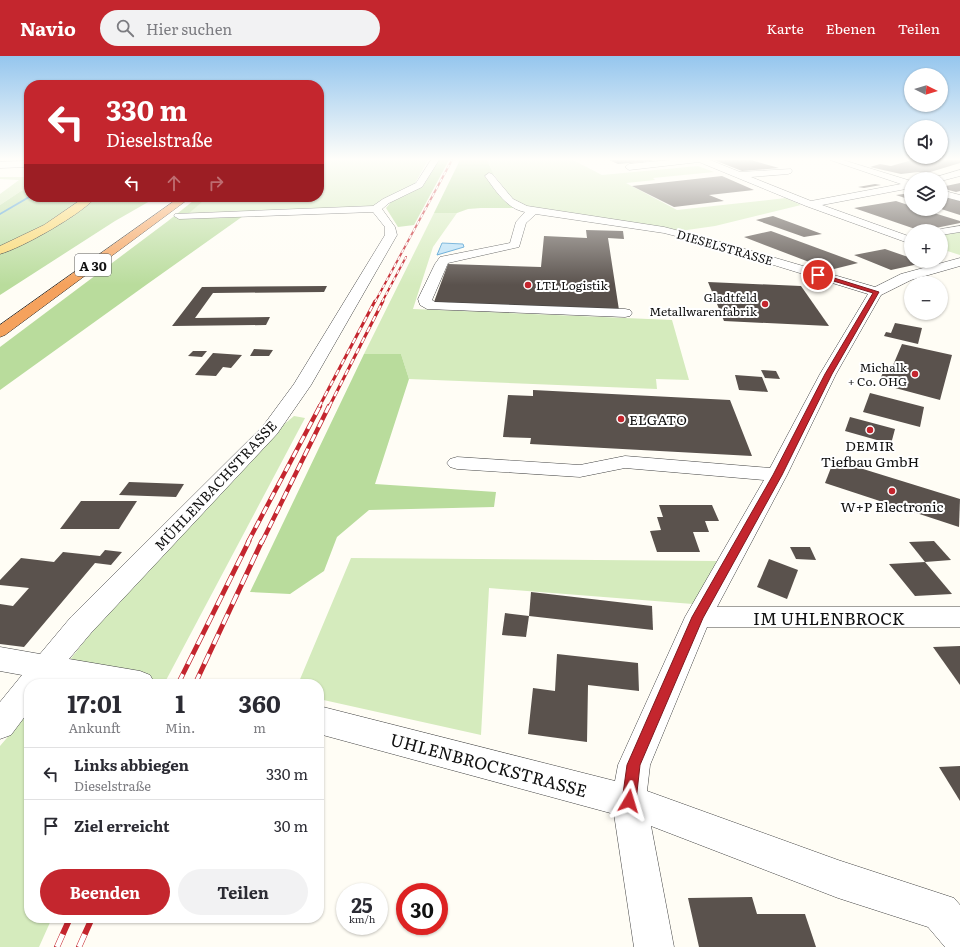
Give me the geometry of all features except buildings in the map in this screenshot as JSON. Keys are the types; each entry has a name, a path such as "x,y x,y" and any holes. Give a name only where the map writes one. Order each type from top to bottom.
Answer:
{"highway":[{"name":"A 30","path":"24,300 163,202"},
{"name":"A 30","path":"0,332 179,202"}],"main road":[{"path":"0,250 50,226 85,202"}],"street":[{"path":"179,216 376,209 385,202"},
{"name":"DIESELSTRASSE","path":"511,202 529,215 664,230 703,240 876,292"},
{"path":"804,202 847,218 860,216 901,232"},
{"path":"810,204 822,202"},
{"name":"MÜHLENBACHSTRASSE","path":"36,679 81,625 270,430 302,385 391,235 390,227 376,209"},
{"path":"529,215 521,222 515,245 444,260 428,292 425,302 432,306 625,313"},
{"path":"948,231 960,229"},
{"path":"948,254 960,259"},
{"path":"654,947 629,801 634,765 698,617 777,475 828,374 876,292 906,276 960,262"},
{"path":"457,463 580,471 626,462 777,475"},
{"name":"IM UHLENBROCK","path":"698,617 960,617"},
{"path":"0,659 33,679"},
{"name":"MÜHLENBACHSTRASSE","path":"0,725 24,694"},
{"name":"UHLENBROCKSTRASSE","path":"324,721 629,801 838,879 940,912 960,934"}],"green space":[{"path":"5,202 148,202 115,221 0,295 0,205"},
{"path":"192,202 202,202 188,214 246,214 0,390 0,347"},
{"path":"202,202 383,202 371,208 187,214"},
{"path":"391,202 427,202 414,225 398,227 386,208"},
{"path":"440,202 509,202 515,208 481,208 468,209 457,213 434,213"},
{"path":"516,202 661,202 677,210 753,202 794,202 801,205 715,226 680,231 528,208"},
{"path":"434,213 457,213 433,247 413,309 672,320 689,380 656,379 657,389 409,379 401,354 364,354"},
{"path":"960,232 960,255 948,251 948,234"},
{"path":"364,354 401,354 409,379 375,484 496,492 494,507 369,510 337,537 324,571 290,594 250,592"},
{"path":"294,416 305,418 167,679 55,679 101,620 282,426"},
{"path":"351,558 717,561 693,604 489,588 481,735 324,700 324,679 300,679"},
{"path":"24,718 24,923 50,923 39,947 0,947 0,746"}],"water":[{"path":"442,243 463,244 464,247 437,255"}],"waterway":[{"path":"0,214 22,202"}],"railway":[{"path":"375,302 429,202"},
{"path":"382,302 406,257"},
{"path":"319,407 375,301"},
{"path":"329,407 383,301"},
{"path":"248,542 320,406"},
{"path":"262,542 329,406"},
{"path":"180,679 249,541"},
{"path":"197,679 262,541"},
{"path":"57,947 68,923"},
{"path":"79,947 90,923"}],"place":[{"name":"LTL Logistik","path":"528,285"},
{"name":"Gladtfeld Metallwarenfabrik","path":"765,304"},
{"name":"Michalk + Co. OHG","path":"915,374"},
{"name":"ELGATO","path":"621,419"},
{"name":"DEMIR Tiefbau GmbH","path":"870,430"},
{"name":"W+P Electronic","path":"892,491"}],"route":[{"path":"629,801 634,765 698,617 777,475 828,374 876,292 818,275"}]}
